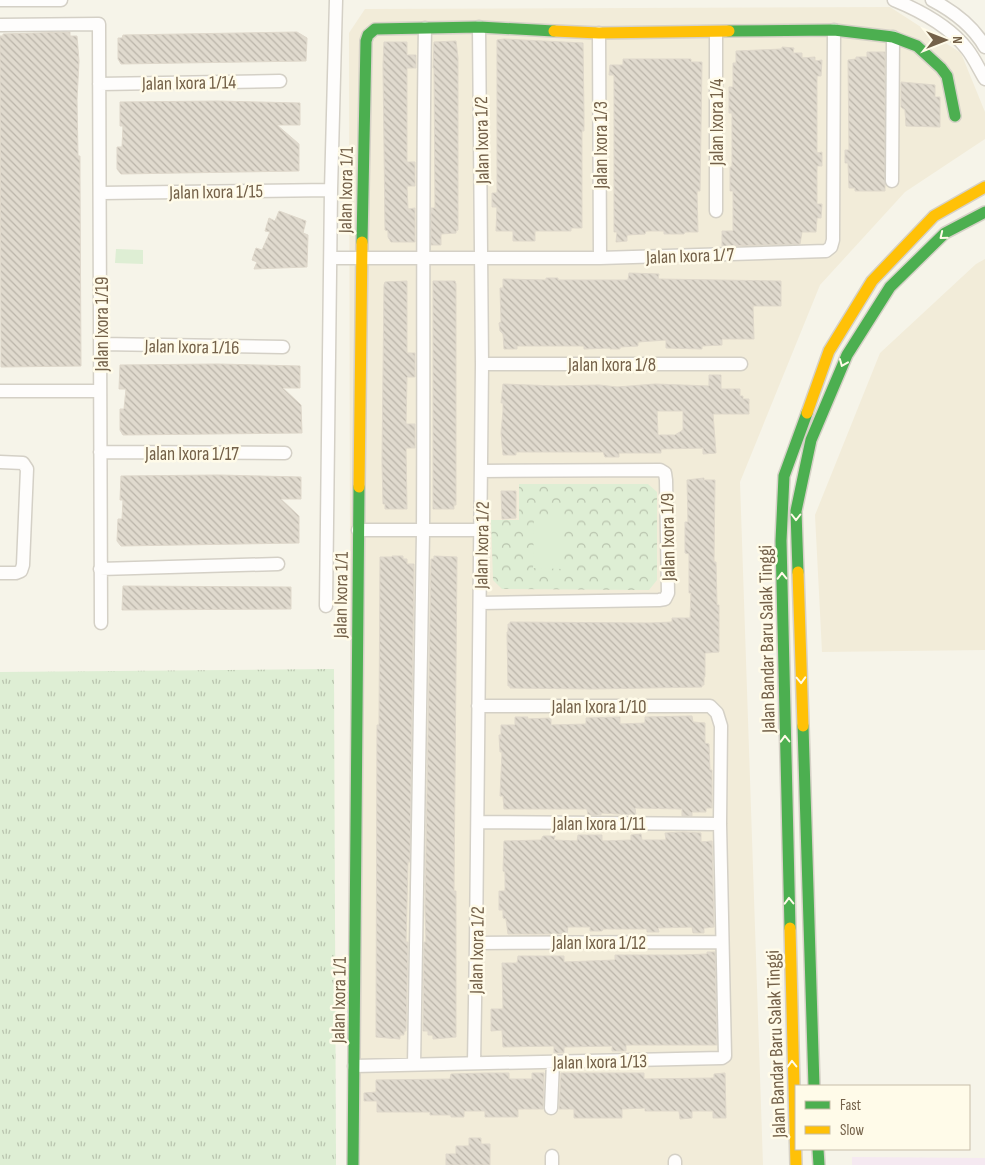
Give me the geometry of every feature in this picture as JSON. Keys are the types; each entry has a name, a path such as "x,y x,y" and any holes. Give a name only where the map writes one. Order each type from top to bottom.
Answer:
{"main road":[{"path":"425,28 479,27 600,33 834,30 893,37 917,46 941,68 947,76 955,116"},
{"name":"Jalan Ixora 1/1","path":"353,1165 357,886 356,721 360,258 366,41 368,35 375,29 425,28"},
{"name":"Jalan Bandar Baru Salak Tinggi","path":"795,1148 781,541 784,476 829,352 872,281 934,216 985,187"},
{"name":"Jalan Bandar Baru Salak Tinggi","path":"814,1085 796,512 811,440 847,355 890,287 945,233 985,212"},
{"name":"Jalan Bandar Baru Salak Tinggi","path":"795,1150 796,1165"},
{"path":"818,1150 819,1165"}],"street":[{"path":"0,0 61,0"},
{"path":"326,606 331,190 336,0"},
{"path":"894,0 911,7 950,31 968,50 985,79"},
{"path":"932,0 953,12 982,42 968,50"},
{"name":"Jalan Ixora 1/19","path":"0,25 100,24 101,623"},
{"name":"Jalan Ixora 1/2","path":"474,1063 482,364 479,27"},
{"path":"414,1065 421,720 423,530 422,257 425,28"},
{"name":"Jalan Ixora 1/7","path":"331,258 600,258 826,251 831,246 833,240 834,30"},
{"name":"Jalan Ixora 1/3","path":"600,33 600,258"},
{"name":"Jalan Ixora 1/4","path":"716,33 716,211"},
{"path":"892,180 893,37"},
{"name":"Jalan Ixora 1/14","path":"100,84 280,80"},
{"name":"Jalan Ixora 1/15","path":"101,193 331,190"},
{"name":"Jalan Ixora 1/16","path":"101,344 283,347"},
{"name":"Jalan Ixora 1/8","path":"482,364 741,364"},
{"path":"0,391 100,391"},
{"name":"Jalan Ixora 1/17","path":"100,452 285,453"},
{"path":"0,462 23,463 27,469 23,565 21,572 0,573"},
{"name":"Jalan Ixora 1/9","path":"480,603 659,600 665,598 668,593 665,473 660,470 481,471"},
{"path":"358,530 481,530"},
{"path":"100,569 278,564"},
{"name":"Jalan Ixora 1/10","path":"478,706 710,706 717,713 721,726 720,824"},
{"name":"Jalan Ixora 1/11","path":"478,822 720,824"},
{"path":"720,824 722,942"},
{"name":"Jalan Ixora 1/13","path":"354,1066 722,1058 725,1056 722,942"},
{"name":"Jalan Ixora 1/12","path":"476,943 722,942"},
{"path":"551,1108 553,1062"}],"shaded area":[{"path":"890,7 961,53 985,112 985,139 905,192 820,285 740,482 763,1165 351,1165 349,33 365,9"},
{"path":"985,259 985,650 822,652 815,515 880,353 976,264"},
{"path":"852,1157 985,1158 985,1165 852,1165"}],"green space":[{"path":"116,249 143,250 143,264 115,263"},
{"path":"519,484 648,484 657,492 657,580 649,590 502,589 493,580 491,520 519,520"},
{"path":"534,519 562,519 562,569 533,568"},
{"path":"334,669 336,1165 0,1165 0,672"}],"building":[{"path":"70,32 70,36 77,36 79,61 77,100 78,156 80,156 81,366 1,367 0,36 3,36 3,34"},
{"path":"297,32 307,38 306,61 121,64 118,59 118,38 122,38 123,35"},
{"path":"497,40 583,43 582,228 571,228 571,231 535,231 535,241 513,241 513,231 496,231 497,207 492,207 492,193 497,193"},
{"path":"456,41 458,58 458,230 456,233 441,234 441,245 431,245 431,208 435,208 434,42"},
{"path":"384,42 407,42 407,55 416,55 416,68 407,68 407,162 415,162 415,186 407,186 408,209 415,208 415,242 391,242 388,237 388,231 385,230"},
{"path":"782,47 794,48 793,53 802,53 802,58 815,57 815,61 822,60 821,76 817,76 817,153 822,152 822,166 817,166 817,204 822,204 821,218 817,218 816,232 802,232 800,244 722,246 722,231 733,231 733,191 730,191 732,113 729,113 729,87 733,87 733,63 736,63 736,51 782,49"},
{"path":"867,52 885,52 885,191 855,191 855,188 849,188 848,163 845,163 845,150 849,150 848,60 856,59 856,57 867,57"},
{"path":"623,59 691,59 691,62 702,62 700,191 697,191 698,232 664,234 664,231 646,231 645,234 627,235 627,241 616,242 617,232 614,232 614,75 609,75 610,65 623,65"},
{"path":"901,82 935,85 935,97 940,97 940,127 906,126 905,110 901,107"},
{"path":"218,101 300,103 300,125 277,125 299,144 299,171 121,174 117,169 117,147 122,147 123,126 120,126 120,102"},
{"path":"279,211 306,221 303,233 308,235 307,267 254,269 257,262 252,260 256,248 262,250 270,232 265,231 269,218 275,221"},
{"path":"629,273 659,274 658,279 781,281 781,306 753,306 754,339 722,339 722,345 702,346 702,349 666,348 666,340 638,342 638,346 620,347 620,349 584,349 584,346 517,346 517,349 504,349 503,334 500,331 499,323 501,322 500,288 503,288 503,279 628,280"},
{"path":"407,281 407,353 415,353 415,377 407,377 406,424 415,424 415,448 406,448 407,509 385,509 385,504 383,504 382,461 384,285 385,282"},
{"path":"433,281 455,281 456,284 456,505 454,505 454,509 433,509"},
{"path":"218,364 300,366 300,388 283,388 301,405 302,433 123,435 120,430 120,409 124,409 126,389 119,389 120,365"},
{"path":"709,375 721,375 721,389 740,389 740,396 743,396 743,399 749,399 749,414 713,414 716,453 703,454 703,448 661,449 661,453 619,453 619,457 605,457 603,452 516,452 516,455 503,455 501,433 503,403 501,403 503,384 599,385 617,387 655,384 709,386","holes":["657,411 683,411 683,430 675,435 658,435"]},
{"path":"219,475 301,477 301,499 281,499 299,516 299,543 121,546 117,541 118,519 122,519 123,500 120,500 121,476"},
{"path":"704,478 704,480 715,480 714,562 716,562 717,605 719,605 719,652 705,653 704,685 702,687 593,689 510,688 508,686 507,632 510,622 650,623 672,622 672,618 690,618 689,554 685,553 685,522 688,522 687,480"},
{"path":"501,491 516,491 516,518 502,519"},
{"path":"403,556 403,559 407,559 407,564 414,564 410,862 408,862 406,942 408,942 406,1031 404,1031 404,1035 400,1035 400,1039 376,1037 377,725 379,725 380,557"},
{"path":"434,556 457,557 454,891 456,891 456,1037 433,1039 433,1035 428,1035 428,1031 423,1031 431,559 434,559"},
{"path":"123,586 291,587 291,609 122,610"},
{"path":"692,716 693,722 705,723 705,743 709,744 710,770 712,770 712,808 706,808 706,812 692,812 692,816 682,816 682,809 635,808 636,815 601,813 601,815 588,815 587,809 504,809 503,796 500,796 502,752 500,752 499,735 501,735 501,725 515,725 515,717 528,717 527,719 551,718 551,725 586,724 586,718 620,717 620,724 645,723 645,717"},
{"path":"665,833 701,833 701,842 712,841 714,927 704,928 704,933 693,933 692,927 658,928 659,932 647,932 647,929 603,929 602,931 590,931 590,927 568,927 567,934 508,934 506,919 503,918 503,910 499,910 499,891 505,891 505,872 503,871 504,841 541,840 543,836 555,836 554,840 577,841 578,835 602,835 602,841 631,840 631,835 641,834 642,840 666,840"},
{"path":"707,952 715,952 717,1045 626,1045 626,1051 612,1051 612,1046 564,1047 564,1053 554,1053 554,1046 503,1047 502,1030 491,1031 491,1009 503,1009 502,963 517,963 518,956 564,956 564,962 615,960 615,955 681,955 707,954"},
{"path":"509,1073 509,1079 532,1079 532,1073 544,1073 543,1109 518,1109 518,1117 485,1117 485,1111 464,1111 464,1117 451,1117 451,1115 430,1115 430,1112 377,1112 377,1101 364,1101 364,1093 376,1092 376,1080 450,1079 451,1074"},
{"path":"561,1073 644,1073 644,1079 714,1078 714,1074 725,1073 726,1118 713,1118 713,1111 692,1111 692,1118 680,1119 679,1111 645,1111 645,1108 622,1109 622,1118 574,1118 574,1109 559,1109"},
{"path":"469,1138 481,1138 481,1144 490,1144 490,1165 446,1165 446,1154 456,1154 456,1146 469,1146"}],"traffic: fast":[{"path":"362,242 366,41 368,35 375,29 479,27 554,31"},
{"path":"729,31 834,30 893,37 917,46 947,76 955,116"},
{"path":"798,572 796,511 811,440 847,355 890,287 945,233 985,212"},
{"path":"790,928 781,541 784,476 807,413"},
{"path":"353,1165 359,487"},
{"path":"803,726 814,1085"},
{"path":"818,1150 819,1165"}],"traffic: slow":[{"path":"554,31 599,33 729,31"},
{"path":"807,413 829,351 872,281 934,216 985,187"},
{"path":"359,487 362,242"},
{"path":"798,572 803,726"},
{"path":"790,928 795,1126"},
{"path":"796,1150 796,1165"}]}
